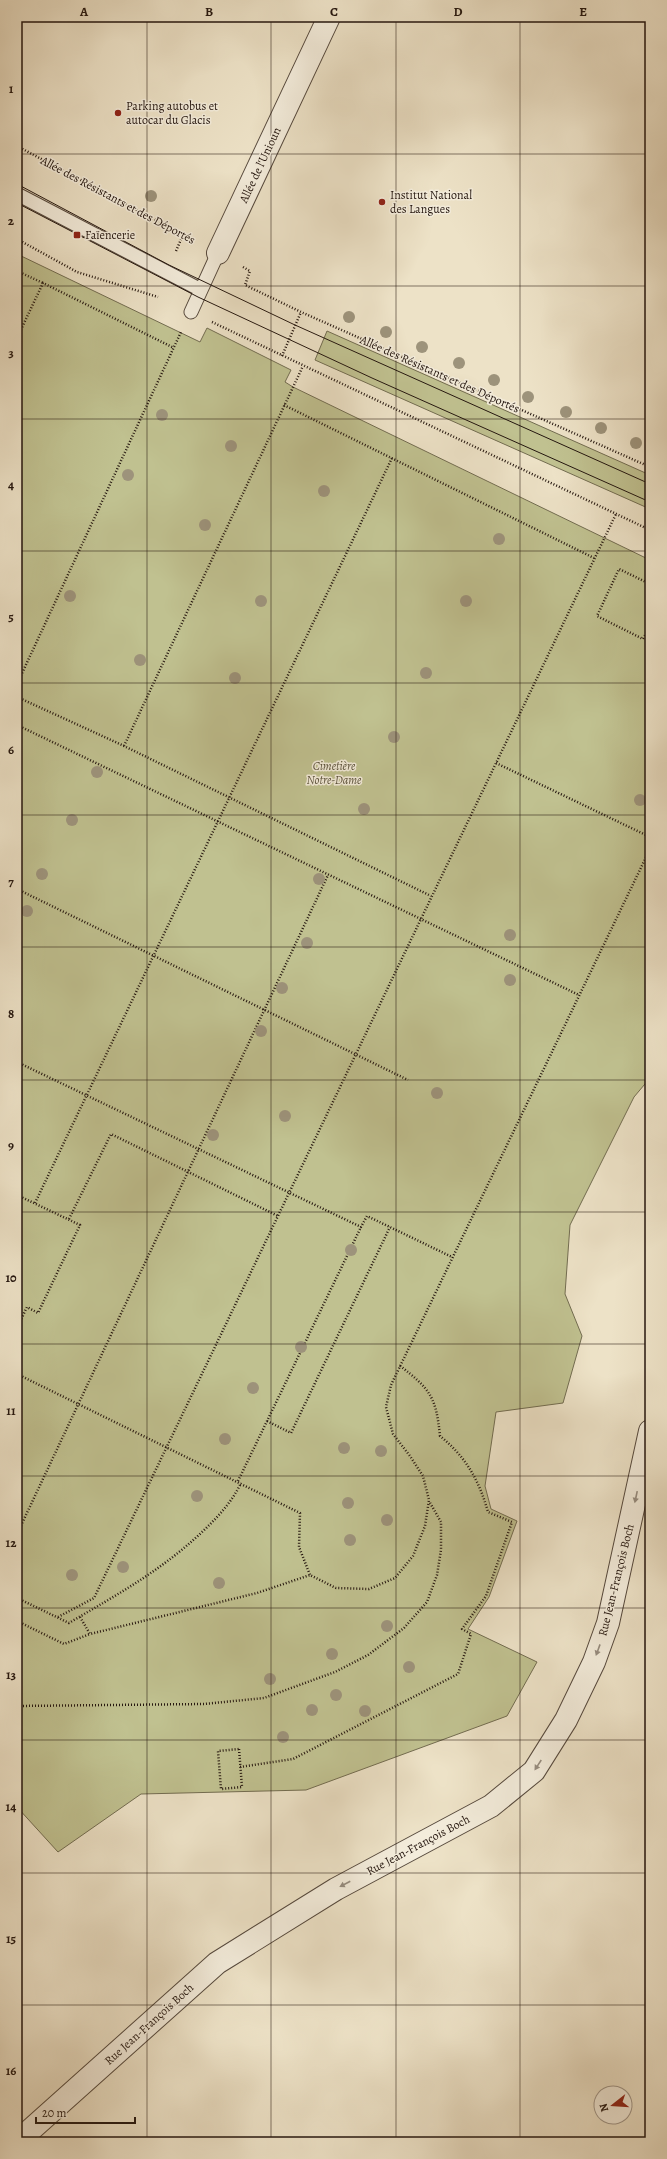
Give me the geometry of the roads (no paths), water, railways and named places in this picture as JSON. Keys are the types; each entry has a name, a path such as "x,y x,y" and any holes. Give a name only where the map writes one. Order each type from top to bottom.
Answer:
{"street":[{"name":"Allée de l'Unioun","path":"218,253 329,17"},
{"name":"Rue Jean-François Boch","path":"18,2142 217,1963 336,1889 491,1806 534,1771 566,1720 594,1662 608,1623 650,1431"}],"lane":[{"path":"17,194 201,290"},
{"name":"Allée de l'Unioun","path":"191,312 218,253"}],"tram line":[{"path":"17,184 169,265 295,325 650,484"},
{"path":"17,203 198,297 372,378 650,502"}],"place":[{"name":"Parking autobus et autocar du Glacis","path":"118,113"},
{"name":"Institut National des Langues","path":"382,202"},
{"name":"Faïencerie","path":"77,235"}],"park label":[{"name":"Cimetière Notre-Dame","path":"334,773"}]}
